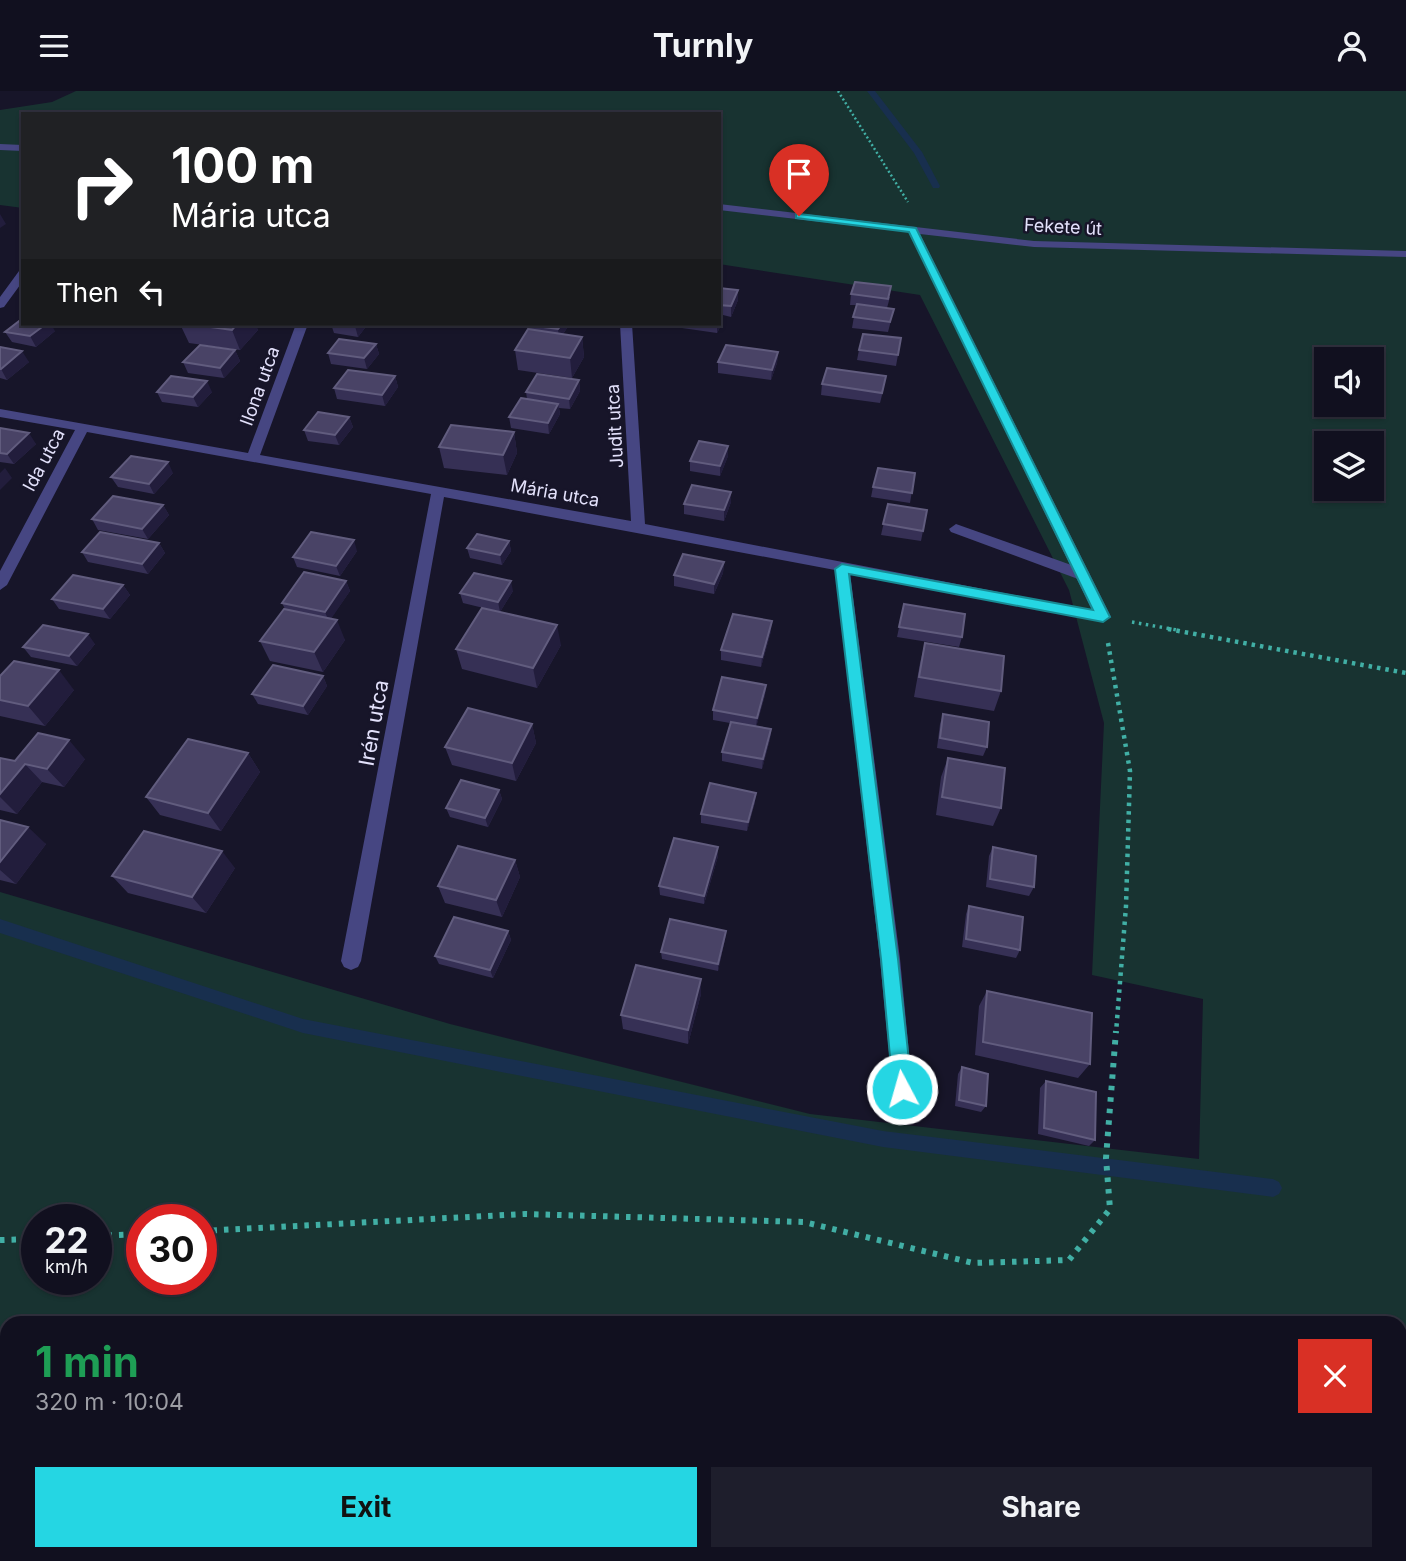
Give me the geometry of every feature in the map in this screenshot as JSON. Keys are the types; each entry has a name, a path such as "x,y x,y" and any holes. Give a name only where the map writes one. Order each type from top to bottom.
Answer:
{"street":[{"path":"0,147 21,148"},
{"name":"Fekete út","path":"721,207 1034,244 1406,254"},
{"path":"912,230 1103,617"},
{"path":"0,305 21,277"},
{"name":"Ilona utca","path":"252,460 301,326"},
{"name":"Judit utca","path":"626,326 638,527"},
{"name":"Mária utca","path":"0,413 638,527 842,569 1103,617"},
{"name":"Ida utca","path":"0,585 83,428"},
{"name":"Irén utca","path":"352,961 438,493"},
{"path":"956,529 1083,575"},
{"path":"842,569 890,959 905,1115"}],"path":[{"path":"838,91 910,206 912,230"},
{"path":"217,1229 525,1214 790,1222 804,1223 972,1263 1069,1260 1110,1209 1106,1158 1126,906 1130,771 1103,617 1406,673"},
{"path":"0,1240 21,1239"}],"green space":[{"path":"76,91 1406,91 1406,1316 0,1316 0,892 450,1024 810,1114 1199,1159 1203,999 1092,975 1104,723 1069,590 920,295 721,264 721,112 21,112 21,208 0,205 0,110 52,102"}],"building":[{"path":"855,282 891,286 888,299 851,294"},
{"path":"721,288 738,290 731,306 721,305"},
{"path":"857,304 894,309 890,322 853,317"},
{"path":"21,320 21,326 43,326 30,336 5,332"},
{"path":"203,326 235,326 232,330"},
{"path":"536,326 560,326 558,329"},
{"path":"528,329 582,337 570,358 515,350"},
{"path":"863,334 901,338 898,355 859,350"},
{"path":"339,339 376,344 364,358 328,353"},
{"path":"200,345 235,350 220,368 183,362"},
{"path":"726,345 778,352 772,370 718,362"},
{"path":"0,347 22,351 0,369"},
{"path":"827,368 886,376 882,393 822,384"},
{"path":"348,370 395,376 382,395 334,388"},
{"path":"537,374 579,380 569,399 526,392"},
{"path":"171,376 207,381 193,397 157,392"},
{"path":"521,398 558,404 548,423 509,417"},
{"path":"318,412 349,417 335,435 304,430"},
{"path":"451,425 514,432 503,455 439,447"},
{"path":"0,428 29,433 7,454 0,453"},
{"path":"699,441 728,446 720,466 690,461"},
{"path":"131,456 168,462 149,484 111,477"},
{"path":"878,468 915,473 912,493 873,487"},
{"path":"692,485 731,492 724,510 684,504"},
{"path":"113,496 163,505 142,529 92,519"},
{"path":"888,504 927,510 923,531 883,524"},
{"path":"100,532 159,543 142,564 82,552"},
{"path":"311,532 354,540 336,566 293,557"},
{"path":"477,534 509,541 500,555 467,548"},
{"path":"683,554 724,562 714,584 674,575"},
{"path":"304,572 346,581 325,612 282,603"},
{"path":"474,573 511,581 498,602 460,593"},
{"path":"73,575 123,585 103,609 52,599"},
{"path":"904,604 965,614 962,637 899,627"},
{"path":"482,608 557,625 533,668 456,649"},
{"path":"284,609 337,620 314,652 260,641"},
{"path":"733,614 772,621 762,657 721,650"},
{"path":"43,625 88,634 69,656 23,647"},
{"path":"925,643 1004,656 1001,691 919,677"},
{"path":"14,661 59,670 28,706 0,700 0,676"},
{"path":"273,665 323,676 303,706 252,694"},
{"path":"722,677 766,685 757,718 713,710"},
{"path":"468,708 532,724 512,763 445,747"},
{"path":"943,714 989,722 987,747 940,738"},
{"path":"731,722 771,729 763,759 722,752"},
{"path":"38,733 69,740 47,769 25,764 0,794 0,758 15,761"},
{"path":"188,739 248,753 208,813 146,797"},
{"path":"948,758 1005,768 1001,808 942,797"},
{"path":"461,780 499,790 485,818 446,808"},
{"path":"710,783 756,793 748,822 701,814"},
{"path":"0,820 28,827 0,862"},
{"path":"144,831 222,851 192,897 112,876"},
{"path":"674,838 718,847 704,896 659,886"},
{"path":"458,846 515,860 496,900 438,886"},
{"path":"993,847 1036,856 1034,887 990,879"},
{"path":"969,906 1023,917 1020,950 966,939"},
{"path":"454,917 508,931 490,970 435,956"},
{"path":"670,919 726,931 718,964 661,952"},
{"path":"636,965 701,979 688,1030 621,1015"},
{"path":"987,991 1092,1013 1090,1064 983,1042"},
{"path":"962,1067 988,1074 986,1106 959,1100"},
{"path":"1046,1081 1096,1092 1095,1140 1044,1128"}],"waterway":[{"path":"871,91 918,152 936,186"},
{"path":"0,926 303,1026 883,1139 1273,1188"}],"route":[{"path":"799,216 912,230 1103,617 842,569 890,959 902,1089"}]}
